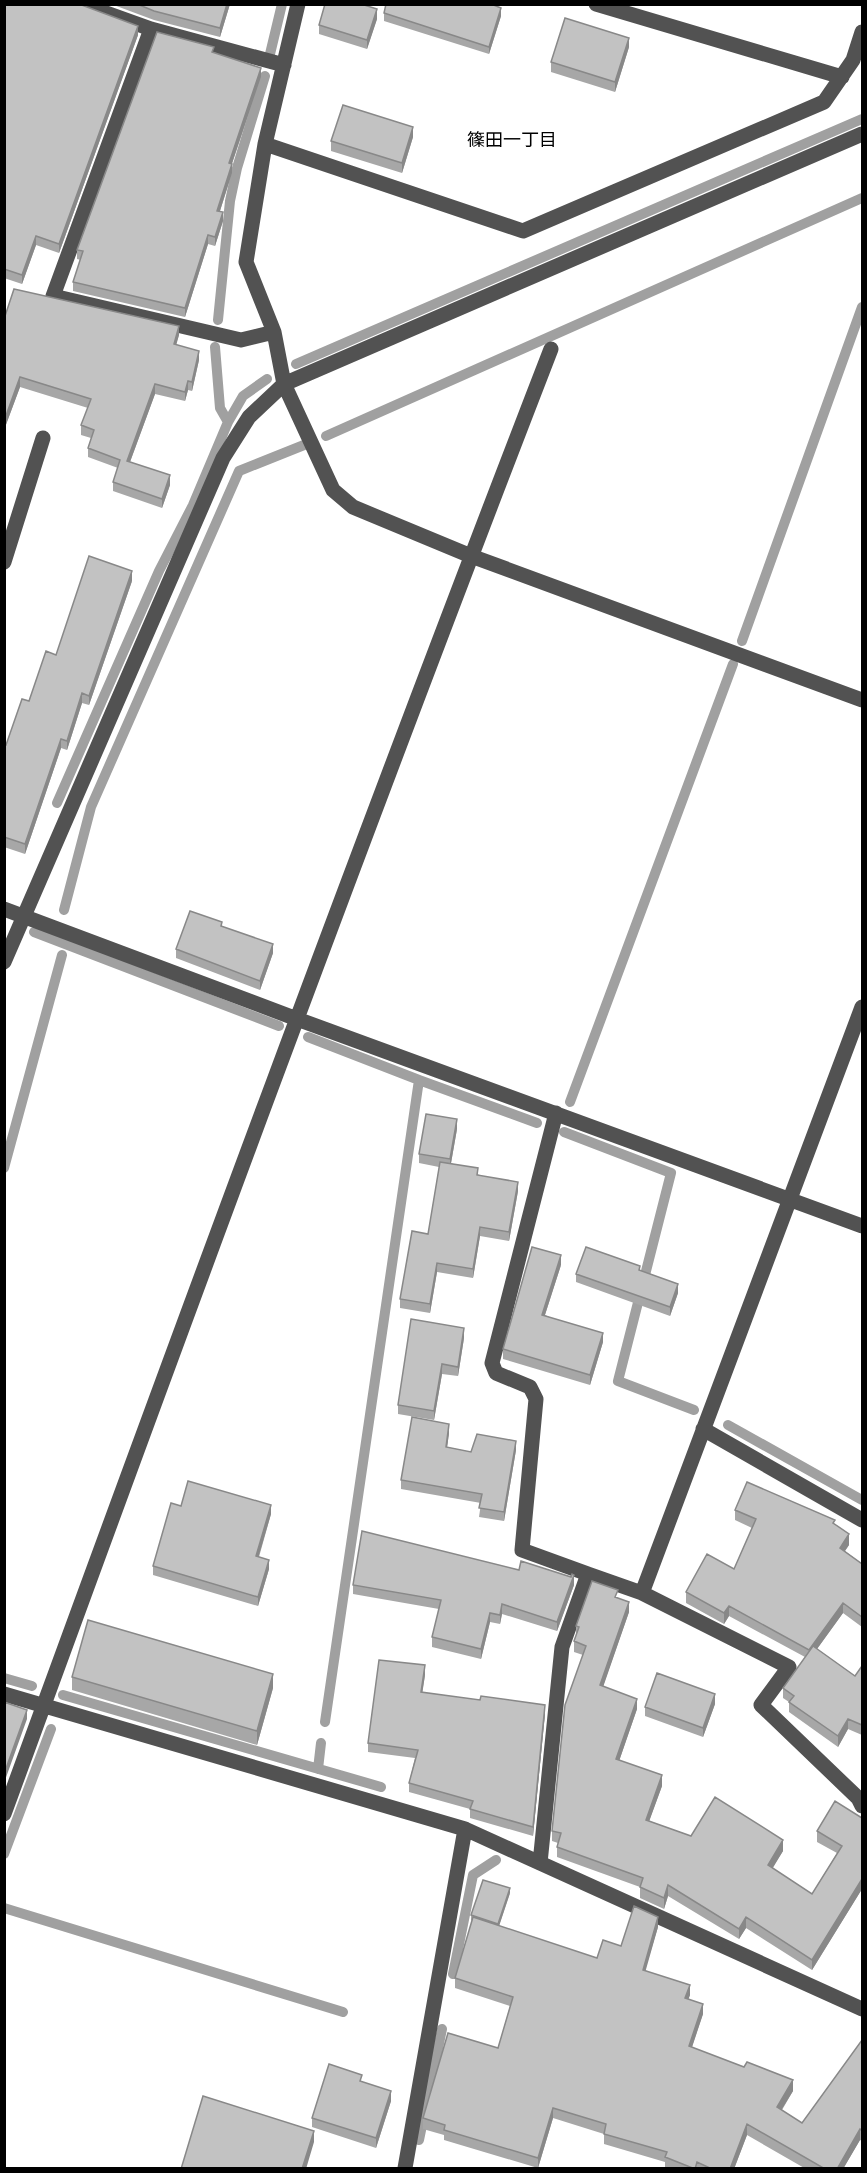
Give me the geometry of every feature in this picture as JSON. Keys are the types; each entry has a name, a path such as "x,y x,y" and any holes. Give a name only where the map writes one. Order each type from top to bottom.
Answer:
{"street":[{"path":"81,4 150,29 284,65"},
{"path":"298,4 265,144 246,262 274,332 284,384 333,490 353,507 471,555 862,700"},
{"path":"596,4 842,77"},
{"path":"150,29 54,296 241,340 274,332"},
{"path":"265,144 523,231 824,102 853,60 862,32"},
{"path":"4,962 223,458 249,417 284,384 862,134"},
{"path":"4,1814 297,1019 551,348"},
{"path":"4,562 11,521 44,438"},
{"path":"4,909 862,1226"},
{"path":"642,1593 862,1007"},
{"path":"556,1113 492,1363 496,1373 530,1387 536,1399 522,1550 642,1593 789,1667 761,1705 858,1798 862,1806"},
{"path":"703,1429 862,1520"},
{"path":"540,1863 562,1647 588,1574"},
{"path":"4,1694 465,1828 862,2009"},
{"path":"410,2168 465,1828"}],"building":[{"path":"4,4 79,4 138,26 59,244 36,236 22,275 4,269"},
{"path":"137,4 227,4 220,28 154,11"},
{"path":"325,4 361,4 377,9 367,40 319,25"},
{"path":"386,4 491,4 501,8 489,47 384,13"},
{"path":"565,18 629,38 615,82 551,62"},
{"path":"157,32 214,47 212,52 261,68 229,163 232,164 217,211 223,212 215,237 208,235 185,308 73,282 83,251 77,250"},
{"path":"343,105 413,127 402,163 331,141"},
{"path":"14,289 179,326 174,344 199,351 192,382 188,381 185,392 155,384 127,461 170,475 162,499 113,482 120,460 88,448 94,430 81,425 91,399 20,377 4,421 4,319"},
{"path":"89,556 132,571 89,696 82,693 67,741 61,739 25,844 4,837 4,744 6,745 22,699 29,701 46,651 56,655"},
{"path":"190,911 222,922 221,926 273,944 260,981 176,949"},
{"path":"426,1114 457,1119 450,1159 419,1154"},
{"path":"440,1162 478,1168 477,1175 518,1182 509,1232 480,1227 473,1269 437,1263 430,1304 400,1299 412,1231 428,1234"},
{"path":"532,1247 561,1255 542,1315 603,1333 590,1375 503,1349"},
{"path":"586,1247 640,1266 639,1270 678,1284 670,1307 576,1274"},
{"path":"411,1319 464,1328 458,1367 442,1364 434,1411 398,1405"},
{"path":"412,1417 449,1424 446,1447 471,1452 477,1434 516,1441 504,1512 479,1508 482,1494 401,1480"},
{"path":"188,1481 271,1505 256,1556 269,1560 258,1597 153,1566 171,1503 181,1506"},
{"path":"747,1482 835,1520 833,1523 849,1534 840,1548 862,1564 862,1617 843,1603 809,1650 729,1606 724,1613 686,1592 707,1554 734,1569 756,1519 735,1510"},
{"path":"362,1531 519,1570 521,1561 571,1577 572,1574 574,1575 557,1622 502,1604 500,1615 490,1613 481,1649 432,1637 441,1600 353,1585"},
{"path":"592,1581 618,1590 615,1597 629,1602 600,1685 637,1699 616,1759 662,1775 646,1820 691,1836 715,1797 783,1840 768,1865 812,1894 842,1846 817,1831 835,1801 862,1818 862,1879 812,1960 746,1917 739,1929 668,1885 664,1898 640,1887 643,1878 557,1847 561,1833 552,1831 565,1705 586,1646 574,1641 579,1627 576,1626"},
{"path":"88,1620 273,1674 257,1731 72,1677"},
{"path":"813,1646 855,1676 862,1666 862,1725 848,1719 838,1736 789,1702 794,1696 783,1688"},
{"path":"379,1660 425,1665 421,1692 480,1700 481,1696 545,1705 533,1827 470,1809 473,1801 409,1783 418,1750 368,1743"},
{"path":"657,1673 715,1694 703,1728 645,1707"},
{"path":"4,1702 27,1710 4,1774"},
{"path":"483,1880 510,1888 498,1924 471,1915"},
{"path":"634,1906 658,1917 643,1970 690,1985 685,1998 703,2004 689,2046 744,2067 747,2062 793,2080 777,2107 802,2123 862,2040 862,2131 860,2129 837,2169 825,2169 747,2124 730,2169 712,2169 697,2162 695,2169 665,2157 667,2152 604,2134 606,2124 553,2108 538,2158 444,2130 445,2125 423,2118 448,2033 498,2048 513,1997 455,1978 473,1917 597,1958 603,1940 621,1946"},
{"path":"329,2064 362,2075 360,2081 391,2091 376,2138 312,2118"},
{"path":"203,2096 314,2131 302,2169 181,2169"}],"waterway":[{"path":"270,54 282,4"},
{"path":"218,320 230,201 237,168 265,76"},
{"path":"296,364 862,119"},
{"path":"326,436 862,198"},
{"path":"742,641 862,307"},
{"path":"215,347 220,408 228,422"},
{"path":"57,803 159,571 193,505 228,422 243,396 267,379"},
{"path":"64,910 91,807 239,471 304,445"},
{"path":"570,1102 733,664"},
{"path":"34,932 279,1026"},
{"path":"4,1168 62,955"},
{"path":"308,1037 419,1080"},
{"path":"325,1722 419,1080 537,1123"},
{"path":"564,1132 671,1173 618,1381 694,1410"},
{"path":"728,1425 862,1500"},
{"path":"4,1678 32,1686"},
{"path":"63,1695 381,1787"},
{"path":"4,1854 51,1729"},
{"path":"318,1769 321,1743"},
{"path":"453,1974 473,1875 496,1860"},
{"path":"4,1908 343,2012"},
{"path":"419,2140 442,2029"}],"district":[{"name":"篠田一丁目","path":"512,140"}]}
